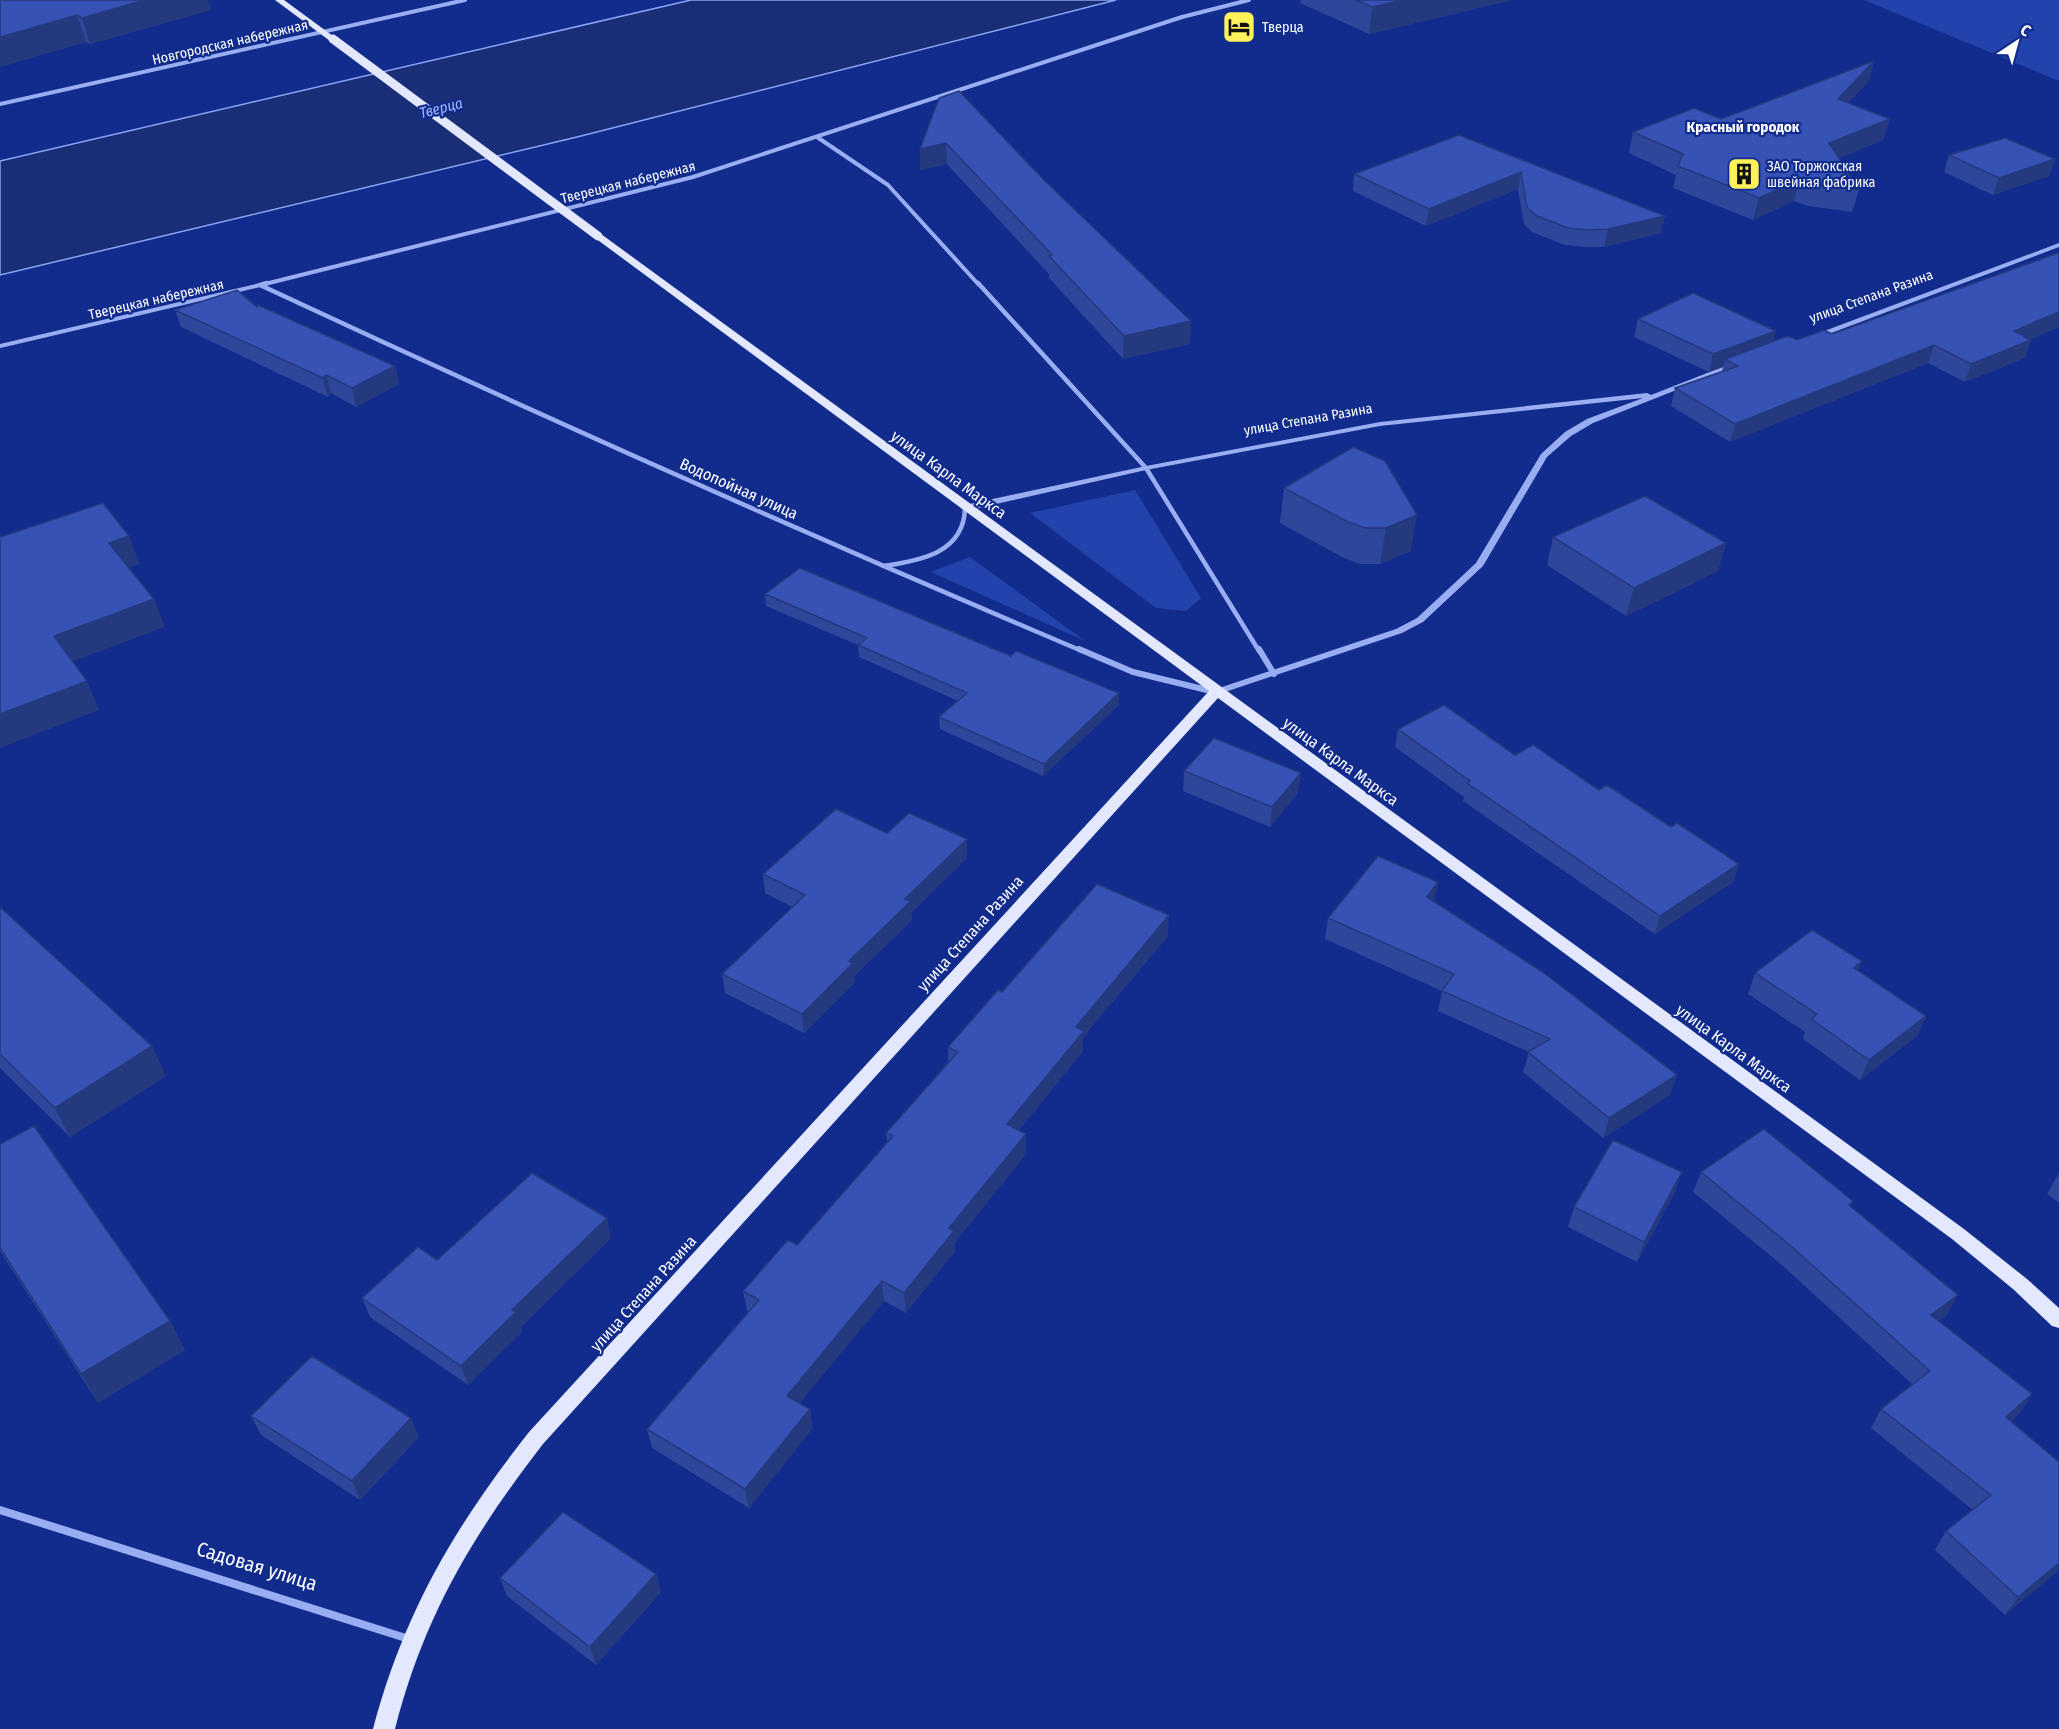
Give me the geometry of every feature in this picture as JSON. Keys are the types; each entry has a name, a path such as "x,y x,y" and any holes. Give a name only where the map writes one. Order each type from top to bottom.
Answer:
{"main road":[{"name":"улица Карла Маркса","path":"279,0 965,508 1958,1234 2020,1284 2059,1320"},
{"name":"улица Степана Разина","path":"410,1639 436,1583 466,1531 500,1483 537,1438 1216,692"},
{"path":"384,1729 410,1639"}],"street":[{"name":"Новгородская набережная","path":"0,104 465,0"},
{"name":"Тверецкая набережная","path":"0,346 260,285 693,177 1182,17 1249,0"},
{"path":"817,137 888,185 1146,468 1274,674"},
{"name":"улица Степана Разина","path":"1808,339 2059,245"},
{"name":"Водопойная улица","path":"260,285 464,380 881,566 1133,672 1216,692"},
{"name":"улица Степана Разина","path":"1216,692 1399,631 1420,620 1480,564 1544,456 1568,434 1590,421 1740,364"},
{"name":"улица Степана Разина","path":"965,508 1146,468 1380,424 1662,393"},
{"path":"881,566 918,560 947,547 965,524 965,508"},
{"name":"Садовая улица","path":"0,1510 410,1639"}],"shaded area":[{"path":"1864,0 2059,0 2059,81"},
{"path":"1135,490 1201,598 1186,611 1156,608 1030,513"},
{"path":"970,557 1085,641 931,572"}],"water":[{"path":"691,0 1116,0 581,136 0,275 0,161"}],"building":[{"path":"0,0 145,0 82,18 77,15 0,37"},
{"path":"1356,0 1402,0 1372,7"},
{"path":"1874,61 1838,99 1890,119 1829,143 1859,190 1814,184 1800,179 1759,198 1678,166 1683,154 1633,132 1694,108 1721,119"},
{"path":"959,91 1045,181 1191,321 1124,336 1049,256 1052,255 946,143 920,149 939,98"},
{"path":"1459,135 1665,216 1608,229 1568,228 1535,215 1527,207 1521,172 1429,209 1354,174"},
{"path":"2005,138 2055,159 1999,178 1949,155"},
{"path":"2059,253 2059,312 2014,331 2031,340 1971,364 1934,345 1735,424 1675,388 1738,366 1725,359 1788,336 1797,340 1824,330 1832,334"},
{"path":"237,290 257,307 258,305 395,366 352,388 326,375 323,378 175,310"},
{"path":"1693,293 1776,331 1713,354 1638,319"},
{"path":"1353,447 1385,461 1417,515 1386,528 1365,528 1346,521 1284,488"},
{"path":"1645,496 1726,543 1634,588 1553,537"},
{"path":"103,503 129,536 109,543 154,599 54,636 87,681 0,714 0,537"},
{"path":"800,568 1011,656 1016,651 1119,693 1044,764 939,717 967,693 858,645 867,638 765,594"},
{"path":"1444,705 1515,755 1533,745 1599,790 1607,785 1671,827 1677,823 1739,864 1660,916 1467,783 1470,781 1398,729"},
{"path":"1214,738 1301,773 1272,807 1184,771"},
{"path":"836,809 887,833 909,813 967,839 905,899 911,901 849,961 853,963 802,1014 722,974 805,895 763,874"},
{"path":"1378,856 1438,882 1427,897 1544,973 1677,1075 1609,1118 1528,1052 1550,1039 1442,991 1454,974 1328,918"},
{"path":"1097,884 1169,915 1076,1027 1084,1031 1007,1124 1026,1134 949,1228 954,1231 904,1293 882,1281 787,1396 810,1409 745,1489 647,1429 759,1300 743,1291 788,1240 797,1245 893,1136 886,1133 958,1052 948,1047 998,990 1002,992"},
{"path":"0,907 152,1046 55,1108 0,1054"},
{"path":"1812,930 1862,961 1854,968 1926,1016 1869,1060 1811,1019 1817,1014 1755,973"},
{"path":"34,1126 170,1321 81,1374 0,1248 0,1144"},
{"path":"1764,1129 1853,1201 1849,1205 1958,1295 1931,1315 2032,1394 2006,1417 2059,1462 2059,1563 2018,1597 1946,1531 1991,1495 1881,1409 1930,1371 1791,1246 1701,1172"},
{"path":"1613,1140 1682,1172 1644,1242 1574,1207"},
{"path":"532,1173 607,1218 512,1310 516,1312 461,1366 362,1298 418,1247 437,1260"},
{"path":"312,1356 411,1418 352,1481 251,1416"},
{"path":"563,1512 656,1574 590,1647 500,1578"}],"place":[{"name":"Тверца","path":"1239,27"},
{"name":"ЗАО Торжокская швейная фабрика","path":"1744,174"}],"district":[{"name":"Красный городок","path":"1743,127"}]}
